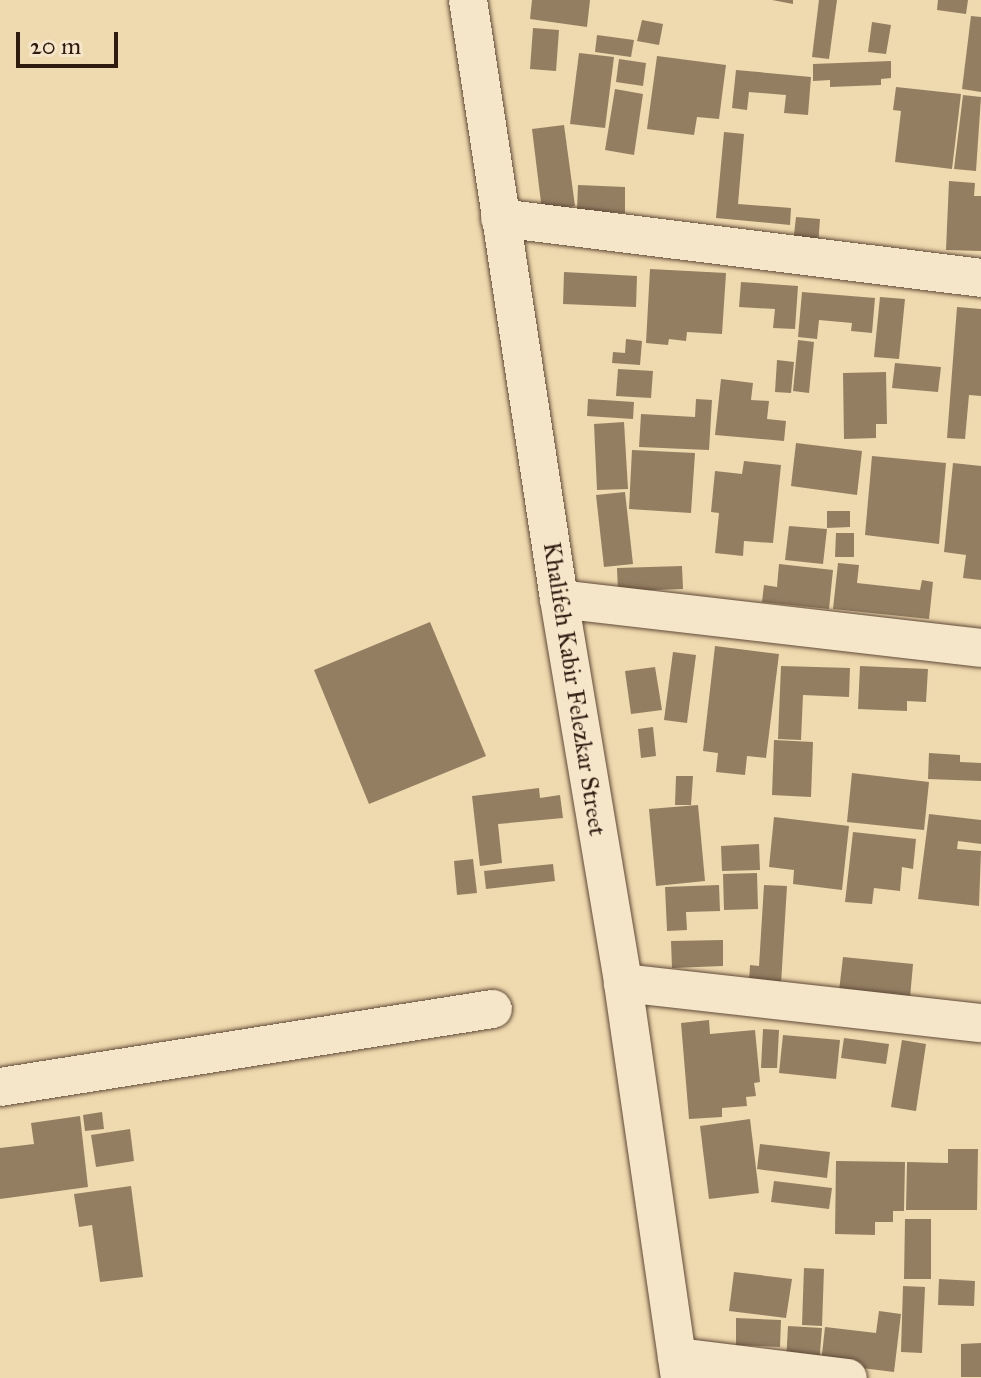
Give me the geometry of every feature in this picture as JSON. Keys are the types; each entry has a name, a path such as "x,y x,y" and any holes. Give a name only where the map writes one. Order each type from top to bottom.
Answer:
{"street":[{"name":"Khalifeh Kabir Felezkar Street","path":"468,0 559,599 623,983 678,1368"},
{"path":"500,218 981,278"},
{"path":"559,599 981,648"},
{"path":"623,983 981,1023"},
{"path":"0,1087 493,1009"},
{"path":"678,1368 848,1378"}],"building":[{"path":"532,0 590,0 587,27 530,19"},
{"path":"772,0 793,0 793,4"},
{"path":"819,0 837,0 829,59 812,57"},
{"path":"938,0 968,0 966,14 937,10"},
{"path":"971,16 981,17 981,92 962,89"},
{"path":"642,20 663,24 659,45 637,41"},
{"path":"872,22 891,25 886,54 868,52"},
{"path":"533,28 559,30 556,71 530,69"},
{"path":"597,35 634,40 631,57 595,52"},
{"path":"579,53 614,57 605,128 570,124"},
{"path":"657,56 726,65 719,119 697,117 694,135 647,129"},
{"path":"619,59 646,63 643,86 616,82"},
{"path":"891,61 891,78 881,79 881,85 830,87 830,80 813,81 813,64"},
{"path":"736,70 811,77 808,115 784,113 786,95 749,92 747,110 732,108"},
{"path":"896,87 961,94 952,169 895,162 901,111 893,110"},
{"path":"615,89 643,94 634,155 605,150"},
{"path":"963,95 981,97 976,171 954,169"},
{"path":"564,125 575,206 542,211 532,129"},
{"path":"724,132 744,134 738,204 791,208 790,225 716,218"},
{"path":"949,181 975,183 974,196 981,196 981,251 946,250"},
{"path":"578,185 625,187 625,213 577,211"},
{"path":"796,217 820,219 818,246 793,244"},
{"path":"650,269 726,273 722,334 687,332 686,341 669,339 668,345 646,343"},
{"path":"564,272 637,276 636,307 563,304"},
{"path":"741,282 798,286 795,329 773,328 775,309 739,307"},
{"path":"802,292 875,298 872,333 851,331 852,323 819,320 817,339 798,337"},
{"path":"880,297 905,299 899,359 874,357"},
{"path":"957,307 981,309 981,396 969,395 965,439 947,438"},
{"path":"626,339 642,341 640,365 612,363 613,352 625,353"},
{"path":"798,340 814,342 809,393 793,391"},
{"path":"777,360 794,362 791,393 775,392"},
{"path":"895,363 941,367 938,392 892,388"},
{"path":"618,369 653,371 651,398 616,396"},
{"path":"886,372 887,424 876,424 876,438 844,439 843,373"},
{"path":"721,379 753,383 751,400 769,401 767,419 786,421 784,441 715,435"},
{"path":"588,399 634,402 633,419 587,416"},
{"path":"696,399 712,400 709,450 639,447 641,414 695,417"},
{"path":"624,422 628,489 597,490 594,424"},
{"path":"796,443 862,451 857,495 791,486"},
{"path":"632,450 695,453 691,513 629,509"},
{"path":"872,456 946,463 939,544 865,535"},
{"path":"744,461 781,465 773,543 744,541 743,556 715,553 719,513 711,512 715,471 742,474"},
{"path":"953,463 981,466 981,580 963,578 966,555 944,552"},
{"path":"625,492 633,564 604,567 596,495"},
{"path":"827,511 850,511 850,527 827,528"},
{"path":"789,526 827,529 823,564 785,560"},
{"path":"836,533 854,533 854,557 835,557"},
{"path":"838,563 859,565 857,583 920,590 922,580 933,582 929,619 833,609"},
{"path":"779,564 833,570 829,609 762,602 764,585 777,587"},
{"path":"682,566 683,589 618,591 617,568"},
{"path":"430,622 486,756 369,804 314,670"},
{"path":"715,646 779,654 766,758 747,756 745,775 716,772 718,753 703,751"},
{"path":"673,652 696,655 687,723 664,720"},
{"path":"781,666 850,668 849,697 803,695 801,740 778,739"},
{"path":"860,666 928,669 926,702 907,701 907,711 858,709"},
{"path":"655,667 662,710 631,714 625,671"},
{"path":"653,727 656,756 641,758 638,729"},
{"path":"774,740 813,742 811,797 772,795"},
{"path":"929,753 960,755 960,762 981,763 981,781 928,779"},
{"path":"852,773 929,782 924,830 847,822"},
{"path":"676,776 693,776 691,805 675,805"},
{"path":"539,788 540,798 560,795 563,818 498,824 502,863 480,866 472,796"},
{"path":"698,805 705,881 656,886 649,809"},
{"path":"929,814 981,820 981,844 958,841 957,849 981,851 979,906 918,899"},
{"path":"774,817 849,826 842,890 793,884 794,870 769,867"},
{"path":"853,832 916,839 913,869 902,867 900,891 874,888 872,904 845,902"},
{"path":"759,844 760,870 722,871 721,846"},
{"path":"473,859 477,893 457,895 454,861"},
{"path":"553,864 555,881 486,889 484,871"},
{"path":"757,873 758,909 724,910 723,874"},
{"path":"719,885 720,911 686,912 687,930 667,931 665,887"},
{"path":"764,885 787,886 781,984 749,982 750,965 759,966"},
{"path":"723,940 723,966 672,968 671,941"},
{"path":"843,957 913,964 910,998 839,991"},
{"path":"709,1020 710,1034 755,1030 760,1082 754,1083 756,1096 746,1097 747,1106 722,1108 722,1117 689,1119 681,1023"},
{"path":"763,1029 779,1030 777,1068 761,1068"},
{"path":"783,1035 840,1040 836,1079 779,1073"},
{"path":"844,1038 889,1044 886,1064 841,1058"},
{"path":"902,1040 926,1044 916,1111 891,1107"},
{"path":"102,1112 104,1129 85,1131 83,1115"},
{"path":"80,1116 88,1187 0,1199 0,1148 34,1144 31,1123"},
{"path":"750,1119 759,1193 709,1199 700,1126"},
{"path":"130,1129 134,1161 96,1167 91,1135"},
{"path":"760,1144 830,1152 827,1178 757,1169"},
{"path":"948,1149 978,1149 977,1210 906,1210 907,1162 948,1163"},
{"path":"836,1161 905,1162 904,1211 893,1211 893,1222 875,1222 875,1235 835,1234"},
{"path":"774,1181 832,1188 829,1209 771,1202"},
{"path":"131,1186 143,1277 100,1282 92,1225 79,1227 74,1194"},
{"path":"905,1219 931,1219 931,1279 904,1279"},
{"path":"804,1268 824,1269 822,1326 802,1325"},
{"path":"734,1272 792,1279 786,1318 729,1311"},
{"path":"939,1279 975,1281 974,1306 938,1305"},
{"path":"903,1286 925,1287 922,1353 901,1352"},
{"path":"879,1311 901,1314 894,1372 821,1363 825,1327 876,1333"},
{"path":"736,1318 781,1320 780,1347 736,1345"},
{"path":"788,1326 822,1328 819,1365 786,1363"},
{"path":"981,1343 981,1377 961,1377 961,1344"}]}
